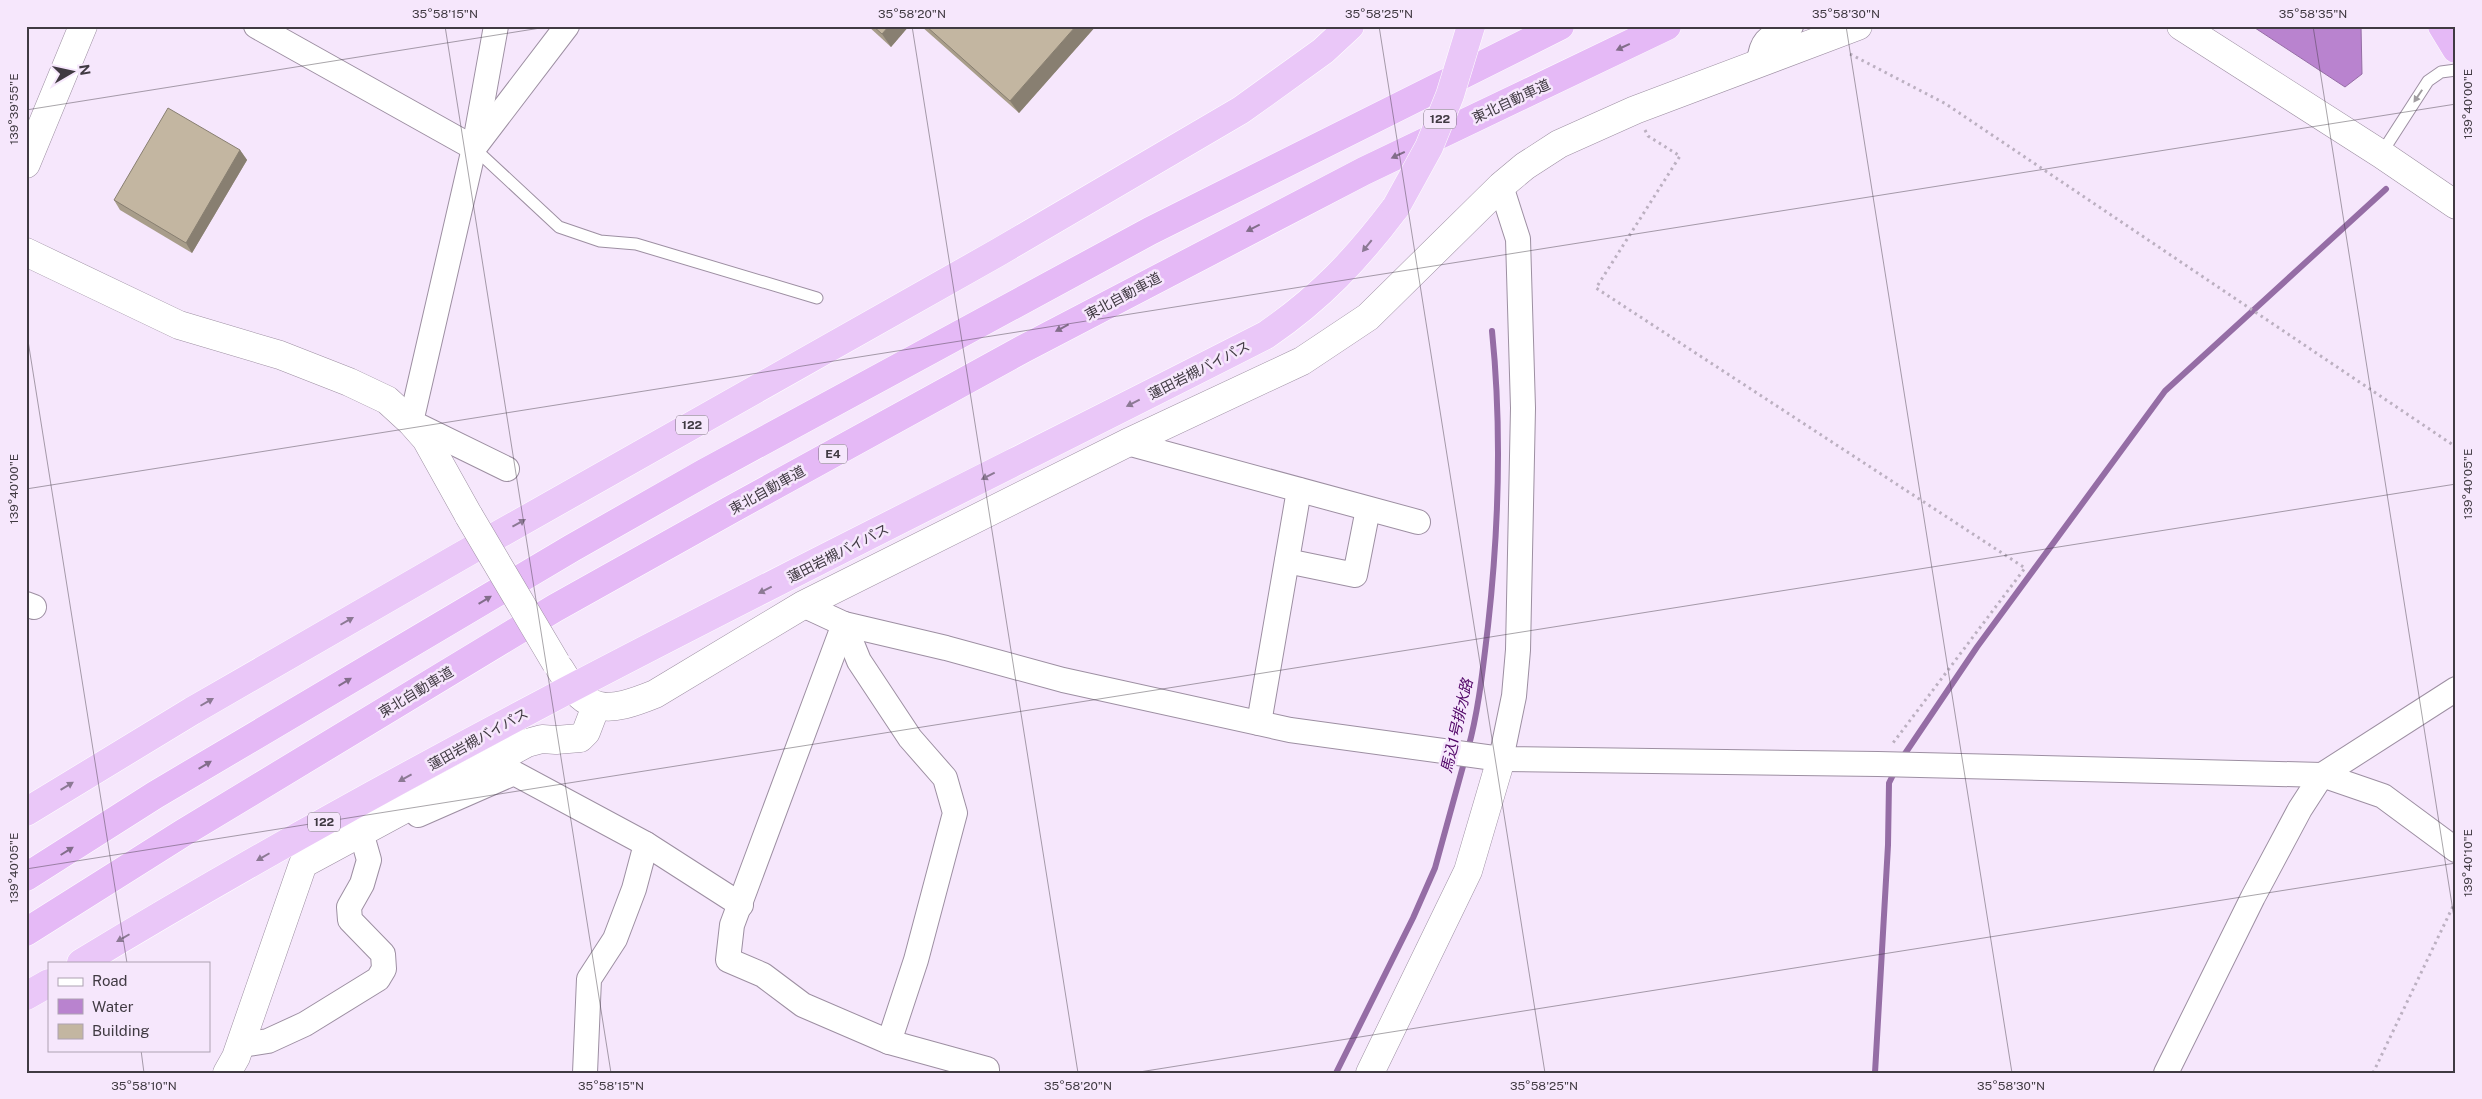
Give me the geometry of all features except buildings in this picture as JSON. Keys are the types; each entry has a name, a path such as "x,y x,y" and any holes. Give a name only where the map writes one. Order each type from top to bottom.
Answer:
{"highway":[{"name":"122","path":"26,812 192,711 450,562 997,253 1241,110 1323,51 1350,26"},
{"name":"蓮田岩槻バイパス","path":"83,962 322,824 571,688 1266,335 1301,312 1365,249 1396,207 1429,147 1450,95 1470,26"},
{"path":"26,877 172,785 564,553 704,473 1150,230 1560,26"},
{"name":"東北自動車道","path":"26,932 183,833 547,613 1023,348 1347,180 1667,26"},
{"path":"2442,26 2456,49"},
{"path":"26,996 48,983"}],"street":[{"path":"26,164 83,26"},
{"path":"256,26 474,148"},
{"path":"411,422 474,148 496,26"},
{"path":"474,148 567,26"},
{"path":"1759,63 1760,48 1767,39 1791,26"},
{"path":"2181,26 2381,154 2456,205"},
{"path":"26,252 179,325 280,355 349,382 387,400 426,439 469,516 571,688 582,699 596,706 613,707 633,703 655,694 697,671 766,625 803,605 1127,444 1302,361 1368,317 1501,186 1525,166 1558,144 1635,110 1848,30"},
{"path":"1370,1073 1468,871 1501,759 1514,696 1518,650 1523,408 1518,239 1501,186"},
{"path":"411,422 507,469"},
{"path":"1127,444 1418,522"},
{"path":"1259,723 1299,490"},
{"path":"1286,561 1354,575 1368,509"},
{"path":"803,605 844,624 946,648 1063,680 1259,723 1402,747 1501,759 1878,764 2322,776 2383,796 2456,850"},
{"path":"844,624 732,925 728,960 763,975 803,1006 889,1042 987,1069 986,1073"},
{"path":"844,624 859,661 910,738 945,778 955,813 916,960 889,1042"},
{"path":"2166,1073 2252,897 2300,809 2322,776 2456,689"},
{"path":"227,1073 240,1045 303,864 527,743 542,739 580,738 586,732 596,706"},
{"path":"372,826 408,819 514,773 646,844 741,905"},
{"path":"240,1045 268,1041 305,1024 378,979 384,969 383,954 350,920 349,914 349,908 362,884 369,860 372,826"},
{"path":"585,1073 589,979 614,939 634,889 646,844"}],"lane":[{"path":"2381,154 2428,82 2441,72 2456,70"},
{"path":"474,148 559,227 600,241 636,244 817,298"}],"path":[{"path":"1848,30 1850,54 1946,104 2456,447"},
{"path":"1635,110 1648,136 1680,156 1596,288 2025,568 1878,764"},
{"path":"2374,1073 2456,900"}],"water":[{"path":"2252,26 2361,26 2362,74 2345,87"}],"waterway":[{"path":"1900,761 1977,647 2165,391 2386,189"},
{"name":"馬込1号排水路","path":"1468,749 1475,719 1482,672 1495,552 1498,441 1492,331"},
{"name":"馬込1号排水路","path":"1336,1073 1413,918 1435,868 1465,759"},
{"path":"1875,1073 1888,845 1889,783 1896,769"}]}
